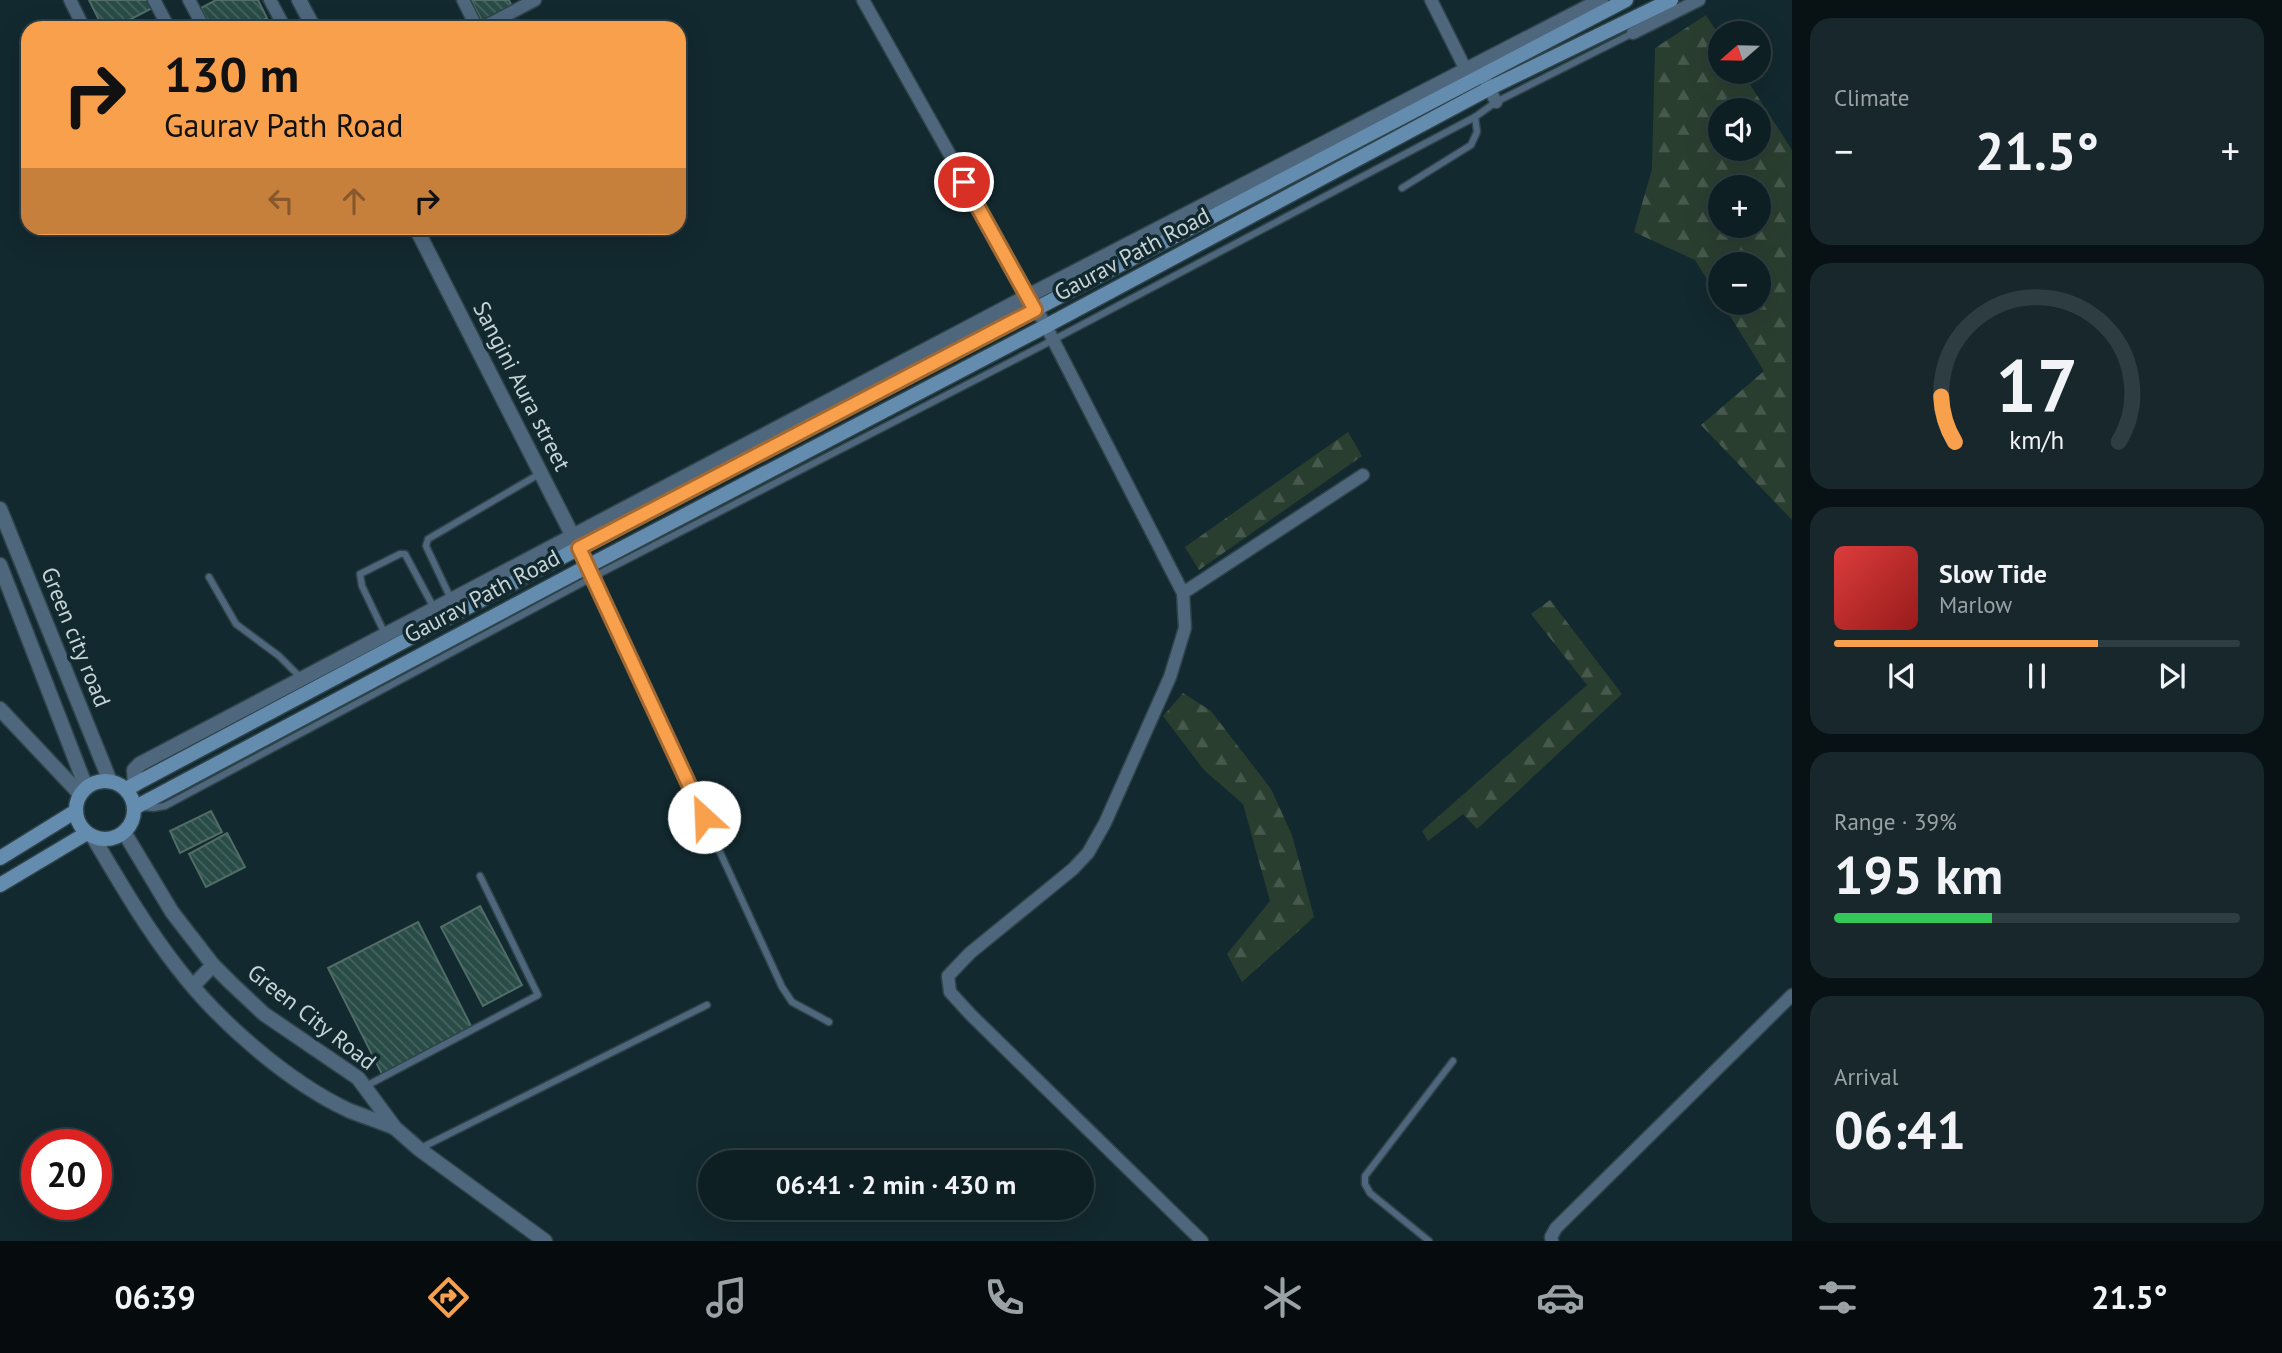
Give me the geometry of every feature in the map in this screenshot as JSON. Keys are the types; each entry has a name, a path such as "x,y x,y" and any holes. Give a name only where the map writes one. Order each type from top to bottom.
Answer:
{"main road":[{"name":"Gaurav Path Road","path":"136,807 590,571 1046,326 1486,82 1626,0"},
{"name":"Gaurav Path Road","path":"130,787 576,541 1486,82 1640,16 1670,0"},
{"path":"0,885 90,835 113,838 124,832 136,807 130,787 101,781 83,790 76,811 79,823 90,835"},
{"path":"0,858 76,811"}],"street":[{"path":"70,0 80,21"},
{"path":"154,0 161,21"},
{"path":"189,0 200,21"},
{"path":"270,0 281,21"},
{"path":"299,0 310,21"},
{"path":"463,0 474,21"},
{"path":"495,21 535,0"},
{"name":"Gaurav Path Road","path":"863,0 1046,326 1182,593"},
{"path":"1431,0 1466,70 1486,82 1496,102"},
{"path":"130,787 134,770 140,764 450,599 576,541 1028,296 1601,0"},
{"path":"1633,33 1699,0"},
{"name":"Sangini Aura street","path":"419,235 590,571"},
{"path":"1202,1241 971,1015 950,992 948,976 970,953 1073,869 1088,853 1105,824 1170,677 1185,628 1182,593 1363,475"},
{"name":"Green city road","path":"0,509 110,781"},
{"name":"Green city road","path":"0,565 83,790"},
{"path":"0,709 83,790"},
{"name":"Green City Road","path":"124,832 172,912 213,965 264,1014 358,1079 394,1128"},
{"path":"90,835 177,968 239,1034 296,1079 347,1109 394,1128 545,1241"},
{"name":"Green City Road","path":"193,986 213,965"},
{"path":"1550,1239 1556,1228 1792,995"}],"lane":[{"path":"829,1022 792,1002 782,987 590,571 1053,340 1475,117 1496,102 1633,33"},
{"path":"1402,188 1471,145 1477,132 1475,117"},
{"path":"450,599 426,546 428,539 541,473"},
{"path":"385,634 362,586 360,574 405,554 434,608"},
{"path":"209,577 236,624 279,656 301,678"},
{"path":"364,1087 538,995 481,876"},
{"path":"419,1149 707,1006"},
{"path":"1429,1241 1370,1193 1365,1184 1365,1176 1454,1060"}],"green space":[{"path":"1706,15 1710,21 1708,84 1750,84 1759,98 1708,98 1708,161 1771,161 1771,117 1792,150 1792,520 1701,425 1764,371 1729,315 1771,315 1771,252 1708,252 1708,281 1695,260 1634,232 1652,169 1655,48"},
{"path":"1348,432 1362,456 1199,570 1185,547"},
{"path":"1550,600 1622,694 1477,829 1463,814 1428,841 1422,831 1587,685 1531,614"},
{"path":"1183,693 1211,711 1271,789 1292,835 1314,917 1242,982 1227,954 1270,901 1243,804 1204,770 1163,716"}],"building":[{"path":"89,0 150,0 154,7 127,21 100,21"},
{"path":"216,0 258,0 267,18 261,21 208,21 201,8"},
{"path":"471,0 509,0 514,11 493,21 482,21"},
{"path":"211,811 222,832 180,853 170,831"},
{"path":"227,833 245,867 206,887 189,854"},
{"path":"480,906 522,985 483,1006 441,927"},
{"path":"418,922 472,1028 382,1074 328,968"}],"route":[{"path":"704,817 579,548 1035,310 964,182"}]}
